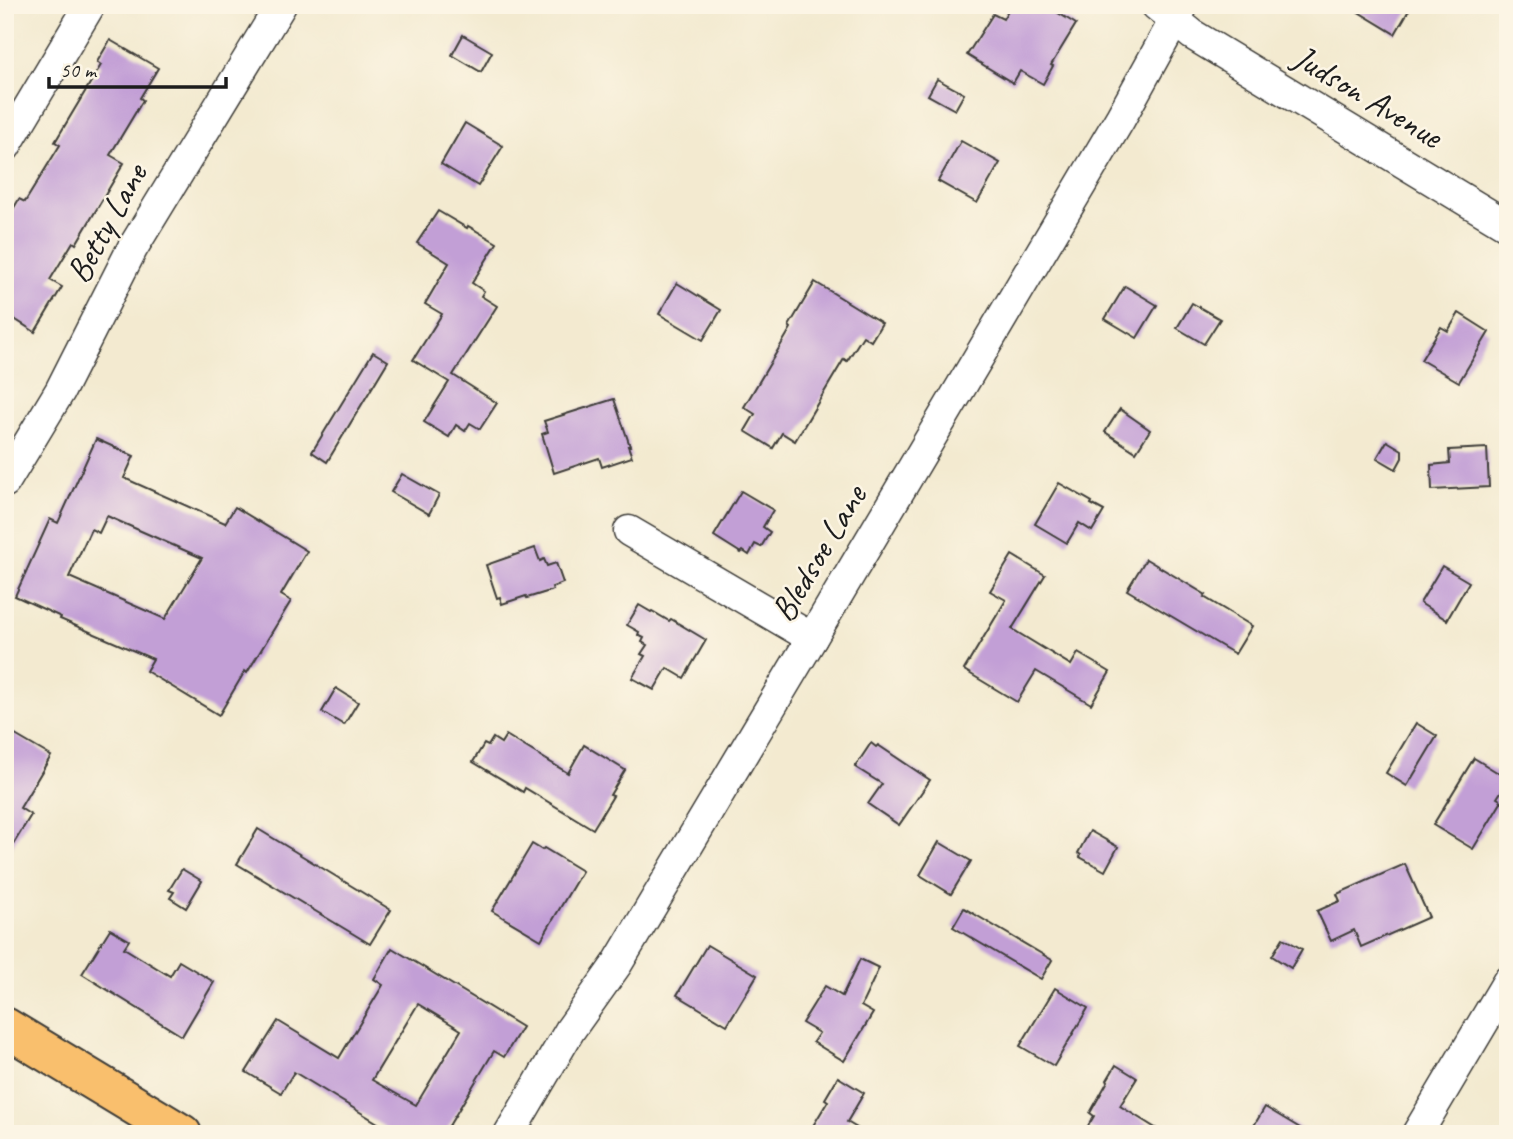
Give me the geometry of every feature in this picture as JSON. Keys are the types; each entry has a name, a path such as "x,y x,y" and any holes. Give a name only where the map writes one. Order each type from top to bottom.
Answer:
{"main road":[{"path":"5,1027 183,1134"}],"street":[{"path":"5,147 90,5"},
{"name":"Betty Lane","path":"5,482 60,391 132,249 281,5"},
{"name":"Judson Avenue","path":"1171,10 1193,35 1508,226"},
{"name":"Bledsoe Lane","path":"509,1134 570,1031 617,964 1120,119 1171,10"},
{"path":"629,531 812,638"},
{"path":"1416,1134 1508,981"}],"building":[{"path":"1011,5 1045,5 1076,24 1051,65 1053,66 1043,84 1020,71 1013,83 967,55 993,14 1003,19"},
{"path":"1347,5 1412,5 1395,34"},
{"path":"463,35 492,52 481,72 452,55"},
{"path":"110,40 158,68 140,98 143,100 110,155 124,163 76,244 73,242 50,280 62,287 35,332 5,313 5,223 19,199 25,202 60,145 55,142 101,65 97,62"},
{"path":"937,79 964,94 955,110 928,95"},
{"path":"465,123 503,146 478,186 441,164"},
{"path":"961,141 1000,163 977,203 938,181"},
{"path":"438,211 497,243 472,283 484,291 481,296 497,306 453,375 497,403 480,429 470,423 465,431 456,425 449,437 424,422 449,382 413,360 442,314 425,304 449,263 417,243"},
{"path":"815,282 882,323 871,341 863,336 847,361 844,359 795,441 782,433 773,448 745,431 755,414 744,407"},
{"path":"677,283 721,310 703,340 659,314"},
{"path":"1125,286 1157,305 1137,338 1105,319"},
{"path":"1192,303 1220,319 1204,344 1177,328"},
{"path":"1459,313 1489,332 1459,382 1421,360 1441,327 1448,331"},
{"path":"373,352 388,361 327,462 312,452"},
{"path":"614,399 632,457 602,467 599,458 554,473 542,434 548,432 544,421"},
{"path":"1120,409 1150,430 1136,452 1105,432"},
{"path":"96,439 134,456 124,478 225,523 235,507 307,551 281,595 291,601 219,715 146,671 153,659 60,619 61,617 15,596 50,519 58,523","holes":["107,516 202,558 165,619 69,577 91,529 99,533"]},
{"path":"1387,441 1402,450 1402,458 1396,469 1377,458"},
{"path":"1487,448 1489,487 1432,490 1431,465 1450,463 1449,450"},
{"path":"402,474 439,495 429,514 391,492"},
{"path":"1059,483 1104,511 1092,531 1079,523 1067,543 1035,524"},
{"path":"741,491 773,510 763,527 770,532 761,547 755,544 749,555 714,536"},
{"path":"535,548 540,561 544,559 547,566 556,563 563,583 552,587 553,590 502,604 500,597 497,598 486,565"},
{"path":"1012,555 1045,575 1012,629 1071,665 1078,653 1110,672 1091,704 1036,671 1017,702 964,670 1006,600 990,591"},
{"path":"1146,559 1252,626 1235,654 1127,590"},
{"path":"1442,566 1469,582 1447,620 1420,603"},
{"path":"639,605 669,621 671,619 706,640 684,678 667,668 654,690 632,678 645,656 641,654 647,645 642,642 644,638 638,635 639,632 627,625"},
{"path":"336,688 358,702 344,725 322,712"},
{"path":"1416,723 1437,736 1407,786 1386,773"},
{"path":"5,729 51,756 20,808 31,815 5,858"},
{"path":"506,735 568,773 584,745 625,770 593,829 525,788 523,792 473,762 484,744 488,746 493,738 501,743"},
{"path":"871,743 930,780 899,825 868,804 882,784 855,767"},
{"path":"1474,758 1508,781 1497,798 1502,801 1473,849 1433,825"},
{"path":"258,829 391,910 370,944 237,864"},
{"path":"1090,831 1118,847 1105,871 1080,857 1078,853"},
{"path":"939,842 971,861 951,894 920,875"},
{"path":"532,844 542,850 544,848 582,871 541,940 492,911"},
{"path":"1405,864 1429,917 1361,947 1354,930 1331,941 1317,911 1340,901 1337,894"},
{"path":"182,869 202,881 186,908 170,898 174,892 169,890"},
{"path":"964,908 1052,960 1041,979 953,927"},
{"path":"110,929 129,940 124,948 170,976 179,961 214,982 182,1036 82,974"},
{"path":"1283,938 1302,949 1291,968 1272,956"},
{"path":"707,945 757,975 727,1025 677,995"},
{"path":"392,948 522,1027 504,1057 494,1051 444,1134 396,1134 294,1072 281,1093 246,1072 278,1021 339,1058 383,985 374,979","holes":["418,1004 461,1030 416,1105 372,1080"]},
{"path":"860,959 879,968 861,1006 873,1013 844,1061 813,1042 819,1033 802,1023 825,986 842,996"},
{"path":"1055,988 1088,1008 1054,1066 1020,1046"},
{"path":"1116,1065 1137,1078 1120,1106 1165,1134 1101,1134 1088,1126 1094,1116 1090,1113"},
{"path":"838,1077 864,1093 847,1122 867,1134 808,1134 828,1101 825,1099"},
{"path":"1265,1107 1310,1134 1249,1134"}]}
